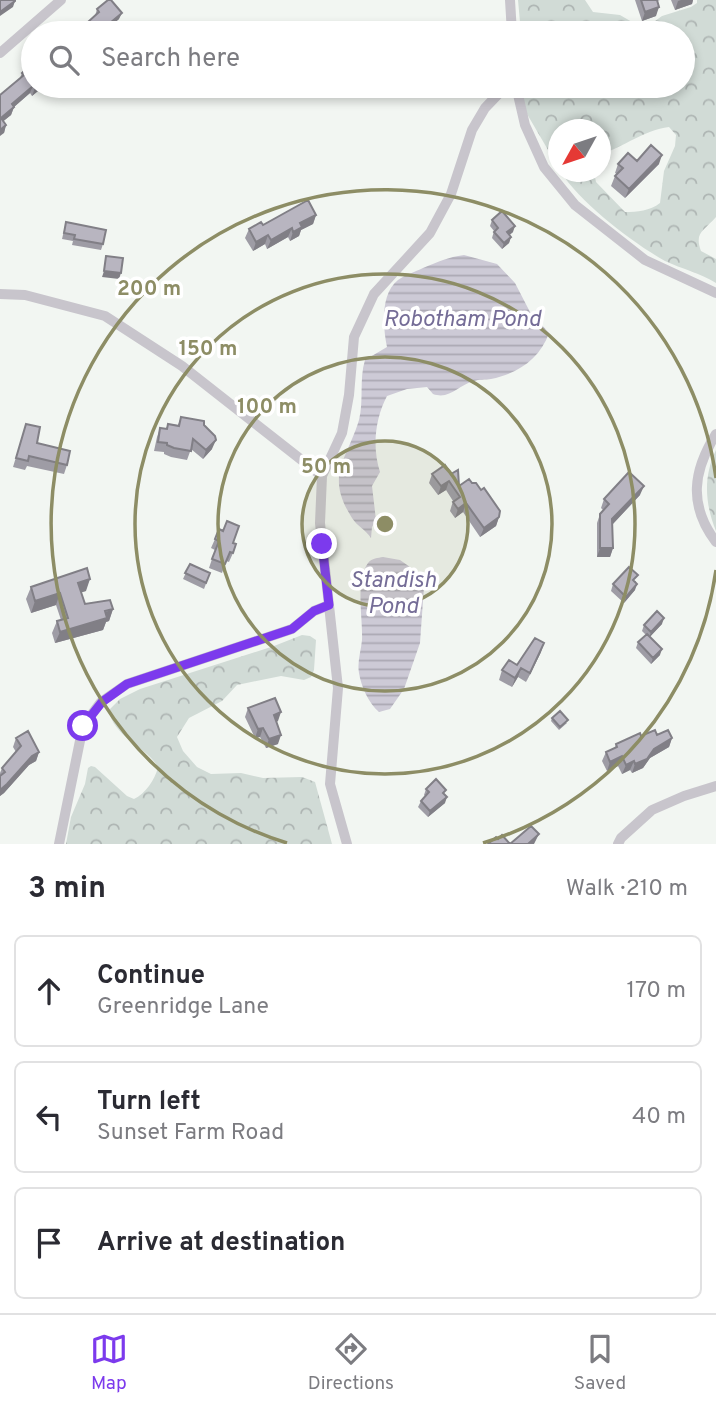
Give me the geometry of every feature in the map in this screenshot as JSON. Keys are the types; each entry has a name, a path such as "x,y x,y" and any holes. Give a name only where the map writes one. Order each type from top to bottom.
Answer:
{"street":[{"path":"37,21 61,0"},
{"path":"510,0 511,21"},
{"path":"0,53 21,35"},
{"path":"347,844 330,784 338,688 320,523 322,476 342,433 349,395 354,337 374,294 430,233 452,194 472,130 495,98"},
{"path":"519,98 525,125 544,167 575,205 645,260 716,293"},
{"path":"0,294 25,295 105,316 182,366 322,476"},
{"path":"716,434 697,471 696,485 699,507 716,542"},
{"path":"59,844 83,726 102,702 127,684 292,629 314,611 329,605"},
{"path":"618,844 621,838 652,810 716,786"}],"green space":[{"path":"518,0 585,0 593,12 620,15 630,21 520,21"},
{"path":"697,0 716,0 716,217 701,232 699,245 701,251 716,259 716,283 665,261 638,244 594,209 568,182 596,182 625,212 652,208 660,203 664,171 675,146 676,135 669,127 611,150 611,119 548,119 548,150 519,98 695,98 695,21 655,21 662,16 691,7"},
{"path":"716,450 716,531 710,511 707,480"},
{"path":"302,635 316,640 311,677 304,680 281,676 237,685 222,701 189,718 177,737 183,751 197,767 211,774 241,773 263,778 302,777 315,782 332,844 66,844 71,817 85,784 88,768 95,767 127,796 134,799 146,790 157,772 158,767 153,760 123,734 112,719 109,710 120,699 140,689"}],"water":[{"name":"Robotham Pond","path":"464,255 497,264 515,283 530,312 549,333 534,358 510,373 468,383 444,395 433,394 427,387 407,389 387,396 376,433 380,472 372,486 376,520 371,538 352,518 344,503 339,479 340,469 359,420 365,360 387,347 384,312 392,286 401,278 423,268"},
{"name":"Standish Pond","path":"383,557 400,560 410,567 424,587 420,643 404,689 390,709 379,712 364,689 358,665 362,640 360,600 364,571 373,559"}],"building":[{"path":"0,0 15,0 15,1 0,12"},
{"path":"111,0 122,13 112,21 89,21 99,12 97,9"},
{"path":"641,0 657,0 659,7 645,12"},
{"path":"21,78 21,96 12,104 14,107 1,118 6,125 0,130 0,95"},
{"path":"651,145 662,155 629,189 615,176 623,168 618,164 628,153 637,161"},
{"path":"308,200 316,215 300,223 302,227 293,232 292,228 271,240 268,235 256,242 249,229 261,222 263,225"},
{"path":"502,211 515,226 507,232 511,237 504,243 494,232 498,228 492,220"},
{"path":"66,222 106,230 103,244 74,239 75,235 64,233"},
{"path":"106,256 123,258 121,273 104,271"},
{"path":"181,417 204,421 204,425 216,440 206,450 193,439 191,451 158,442 160,428 167,429 168,424 179,426"},
{"path":"26,424 40,427 37,443 70,451 67,465 29,456 28,461 16,458"},
{"path":"445,465 451,474 458,470 459,486 469,479 481,490 484,488 500,511 499,517 484,528 466,503 458,509 453,502 460,497 449,481 441,486 432,474"},
{"path":"629,472 644,486 612,519 613,548 600,548 600,514 609,504 604,499"},
{"path":"227,521 239,526 233,543 236,544 233,553 230,552 225,564 212,559 219,541 215,539 219,529 223,531"},
{"path":"190,564 210,573 206,583 185,573"},
{"path":"629,567 638,575 633,580 637,584 626,597 613,584"},
{"path":"87,568 90,579 78,583 85,604 110,600 113,609 105,611 107,618 60,632 57,621 68,618 60,593 35,601 31,587"},
{"path":"657,611 664,618 651,632 644,625"},
{"path":"647,634 662,649 653,658 638,642"},
{"path":"535,638 544,643 530,673 521,668 515,678 502,670 509,660 517,665"},
{"path":"275,698 281,712 274,715 281,735 269,739 263,728 258,729 248,708"},
{"path":"560,711 568,720 560,727 552,718"},
{"path":"655,730 657,735 668,730 672,738 654,749 647,759 626,765 622,756 610,762 606,752 617,747 616,744 640,733 641,736"},
{"path":"28,731 39,752 0,790 0,776 5,772 2,768 21,746 16,738"},
{"path":"436,779 446,790 443,793 447,797 430,811 421,801 429,792 426,789"},
{"path":"531,826 539,834 528,844 510,844"},
{"path":"502,835 510,844 488,844"}],"route":[{"path":"83,726 102,702 127,684 292,629 314,611 329,605 322,544"}]}
